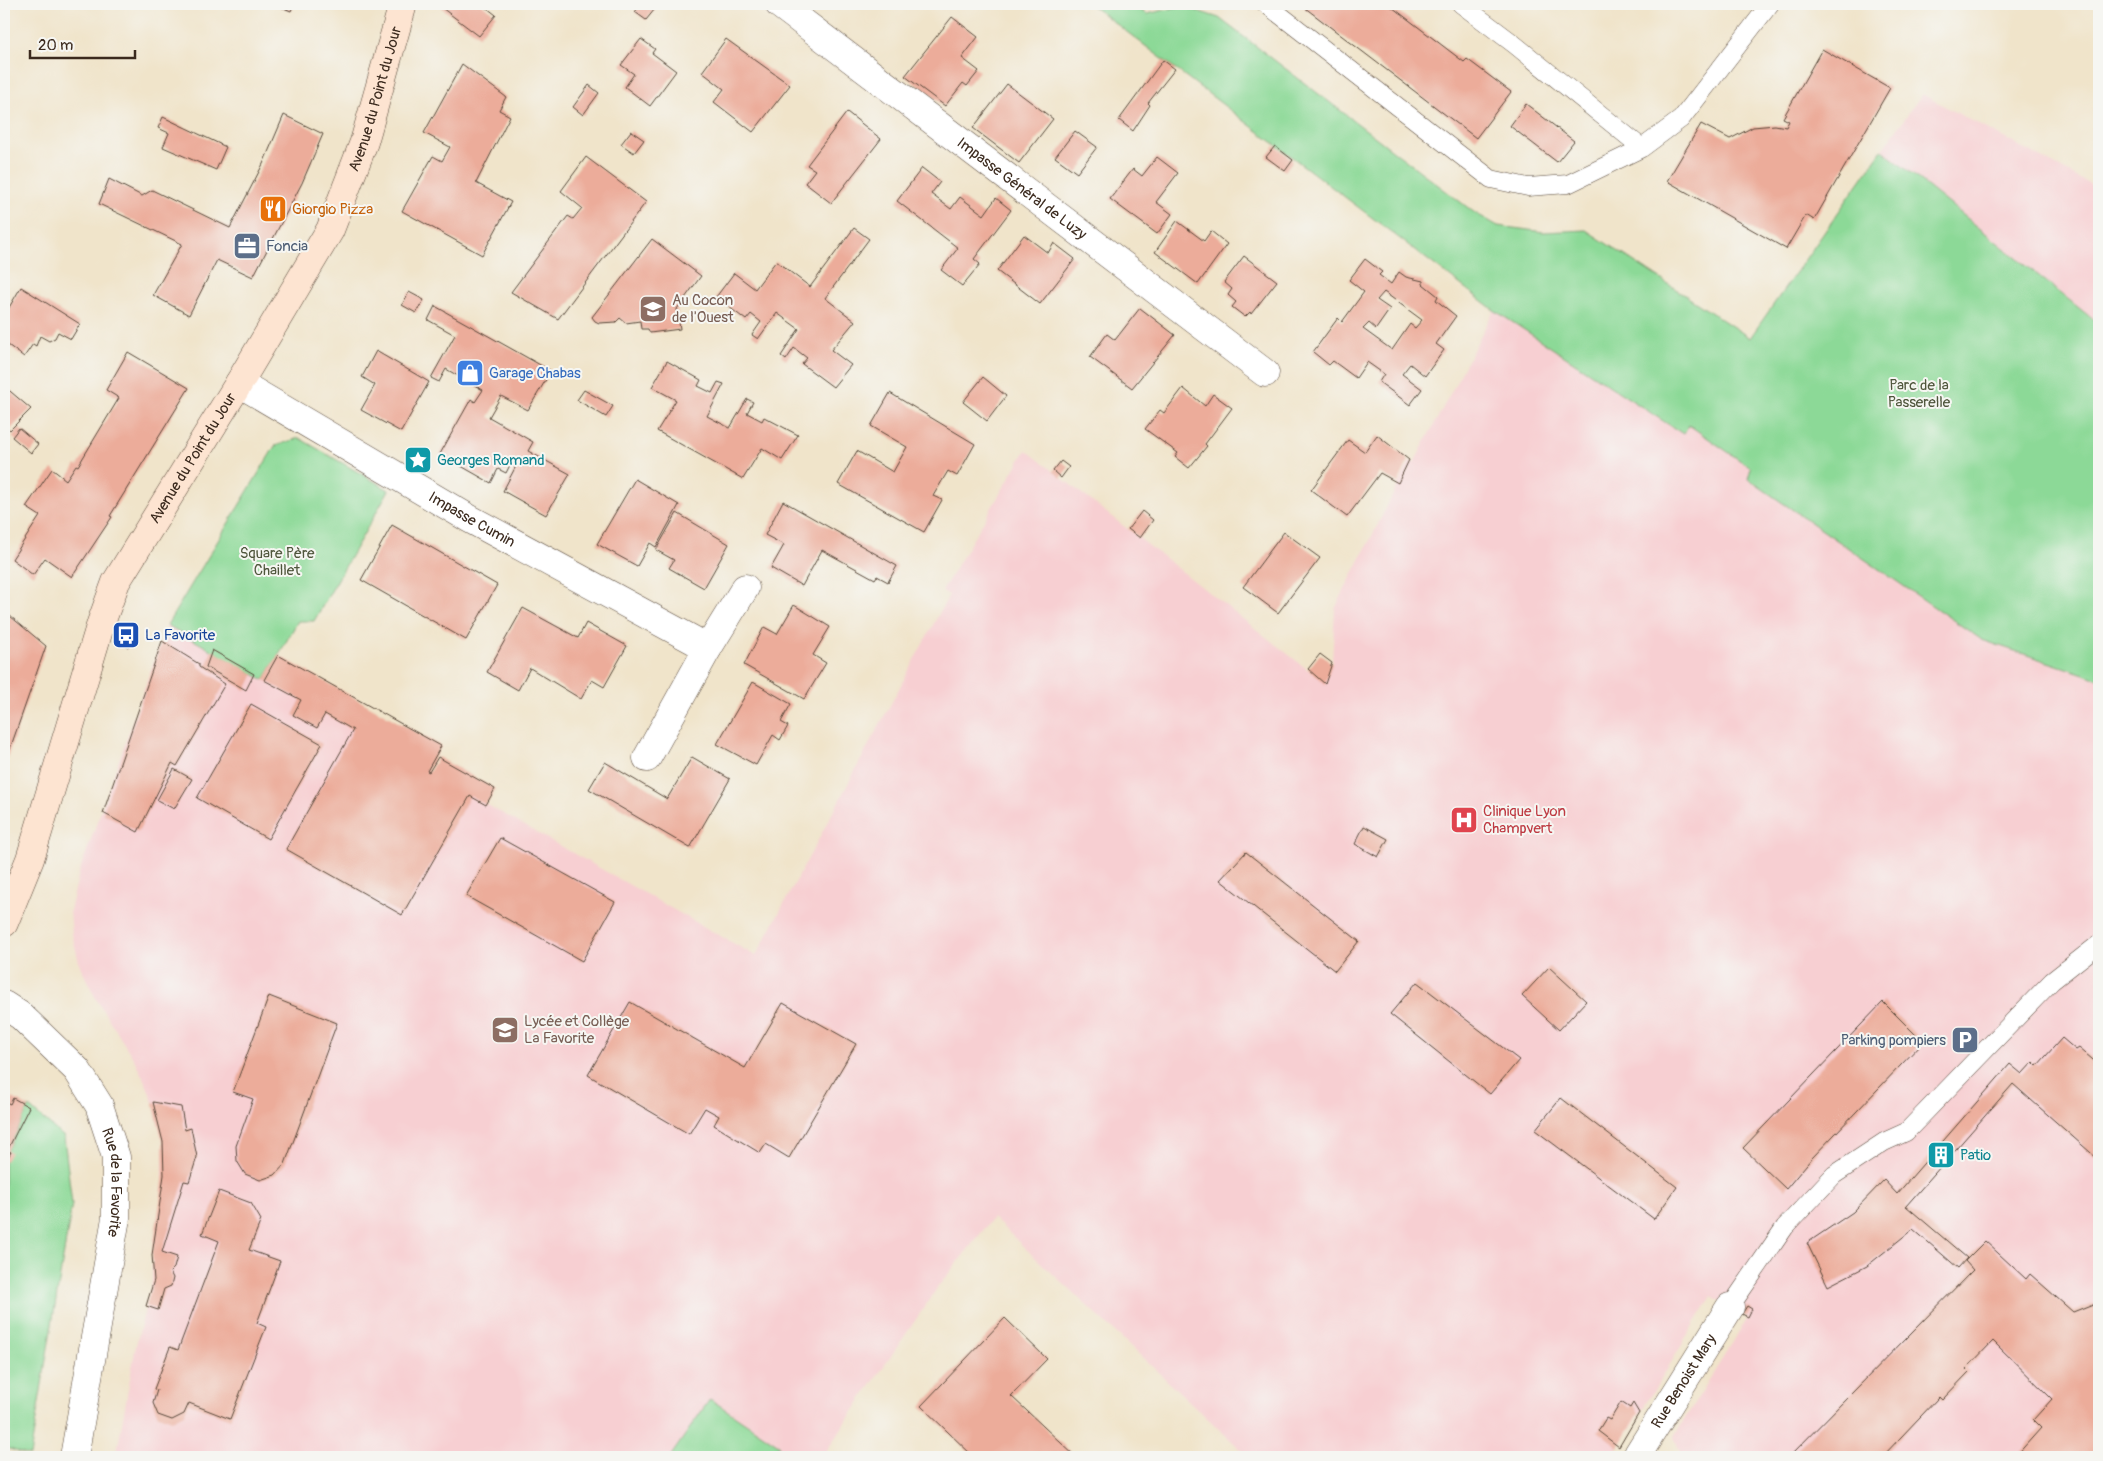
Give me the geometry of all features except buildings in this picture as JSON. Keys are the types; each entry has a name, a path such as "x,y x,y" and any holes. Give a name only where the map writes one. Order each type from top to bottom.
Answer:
{"main road":[{"name":"Avenue du Point du Jour","path":"4,923 11,890 30,859 101,623 116,582 239,383 330,230 364,142 403,4"}],"street":[{"name":"Impasse Général de Luzy","path":"778,4 1264,372"},
{"name":"Impasse Cumin","path":"239,383 470,519 708,648"},
{"path":"647,758 708,648 745,588"},
{"name":"Rue de la Favorite","path":"4,1005 21,1016 53,1044 77,1070 99,1105 116,1157 116,1218 74,1457"},
{"name":"Rue Benoist Mary","path":"1639,1456 1730,1307"}],"lane":[{"path":"1266,4 1491,179 1528,187 1568,184 1642,148 1681,119 1770,4"},
{"path":"1461,4 1514,44 1642,148"},
{"path":"1730,1307 1785,1227 1834,1175 1884,1142 1906,1132 2052,981 2099,944"}],"shaded area":[{"path":"1922,94 2099,189 2099,324 1882,150"},
{"name":"Clinique Lyon Champvert","path":"1494,310 1683,434 1689,425 1752,468 1748,478 1982,640 2099,679 2099,1457 1682,1457 1674,1436 1748,1318 1712,1296 1619,1447 1608,1457 1249,1457 993,1218 938,1287 822,1457 116,1457 136,1345 152,1282 152,1255 163,1188 163,1142 147,1086 135,1061 96,999 80,966 72,934 70,911 79,873 167,625 756,956 949,595 942,591 1026,450 1325,683 1332,663 1335,609 1410,461 1414,463"}],"green space":[{"name":"Parc de la Passerelle","path":"1090,4 1130,4 1147,14 1182,6 1219,18 1475,213 1498,226 1544,232 1586,230 1750,338 1882,150 2099,324 2099,679 1982,640 1748,479 1751,468 1689,425 1683,434 1494,310"},
{"name":"Square Père Chaillet","path":"299,438 389,490 314,621 298,621 264,680 167,625 275,446"},
{"path":"29,1107 64,1137 72,1204 30,1456 4,1447 4,1157"},
{"path":"710,1399 780,1446 772,1457 670,1457"}],"place":[{"name":"Giorgio Pizza","path":"273,209"},
{"name":"Foncia","path":"247,246"},
{"name":"Au Cocon de l'Ouest","path":"653,309"},
{"name":"Garage Chabas","path":"470,373"},
{"name":"Georges Romand","path":"418,460"},
{"name":"La Favorite","path":"126,635"},
{"name":"Clinique Lyon Champvert","path":"1464,820"},
{"name":"Lycée et Collège La Favorite","path":"505,1030"},
{"name":"Parking pompiers","path":"1965,1040"},
{"name":"Patio","path":"1941,1155"}]}
